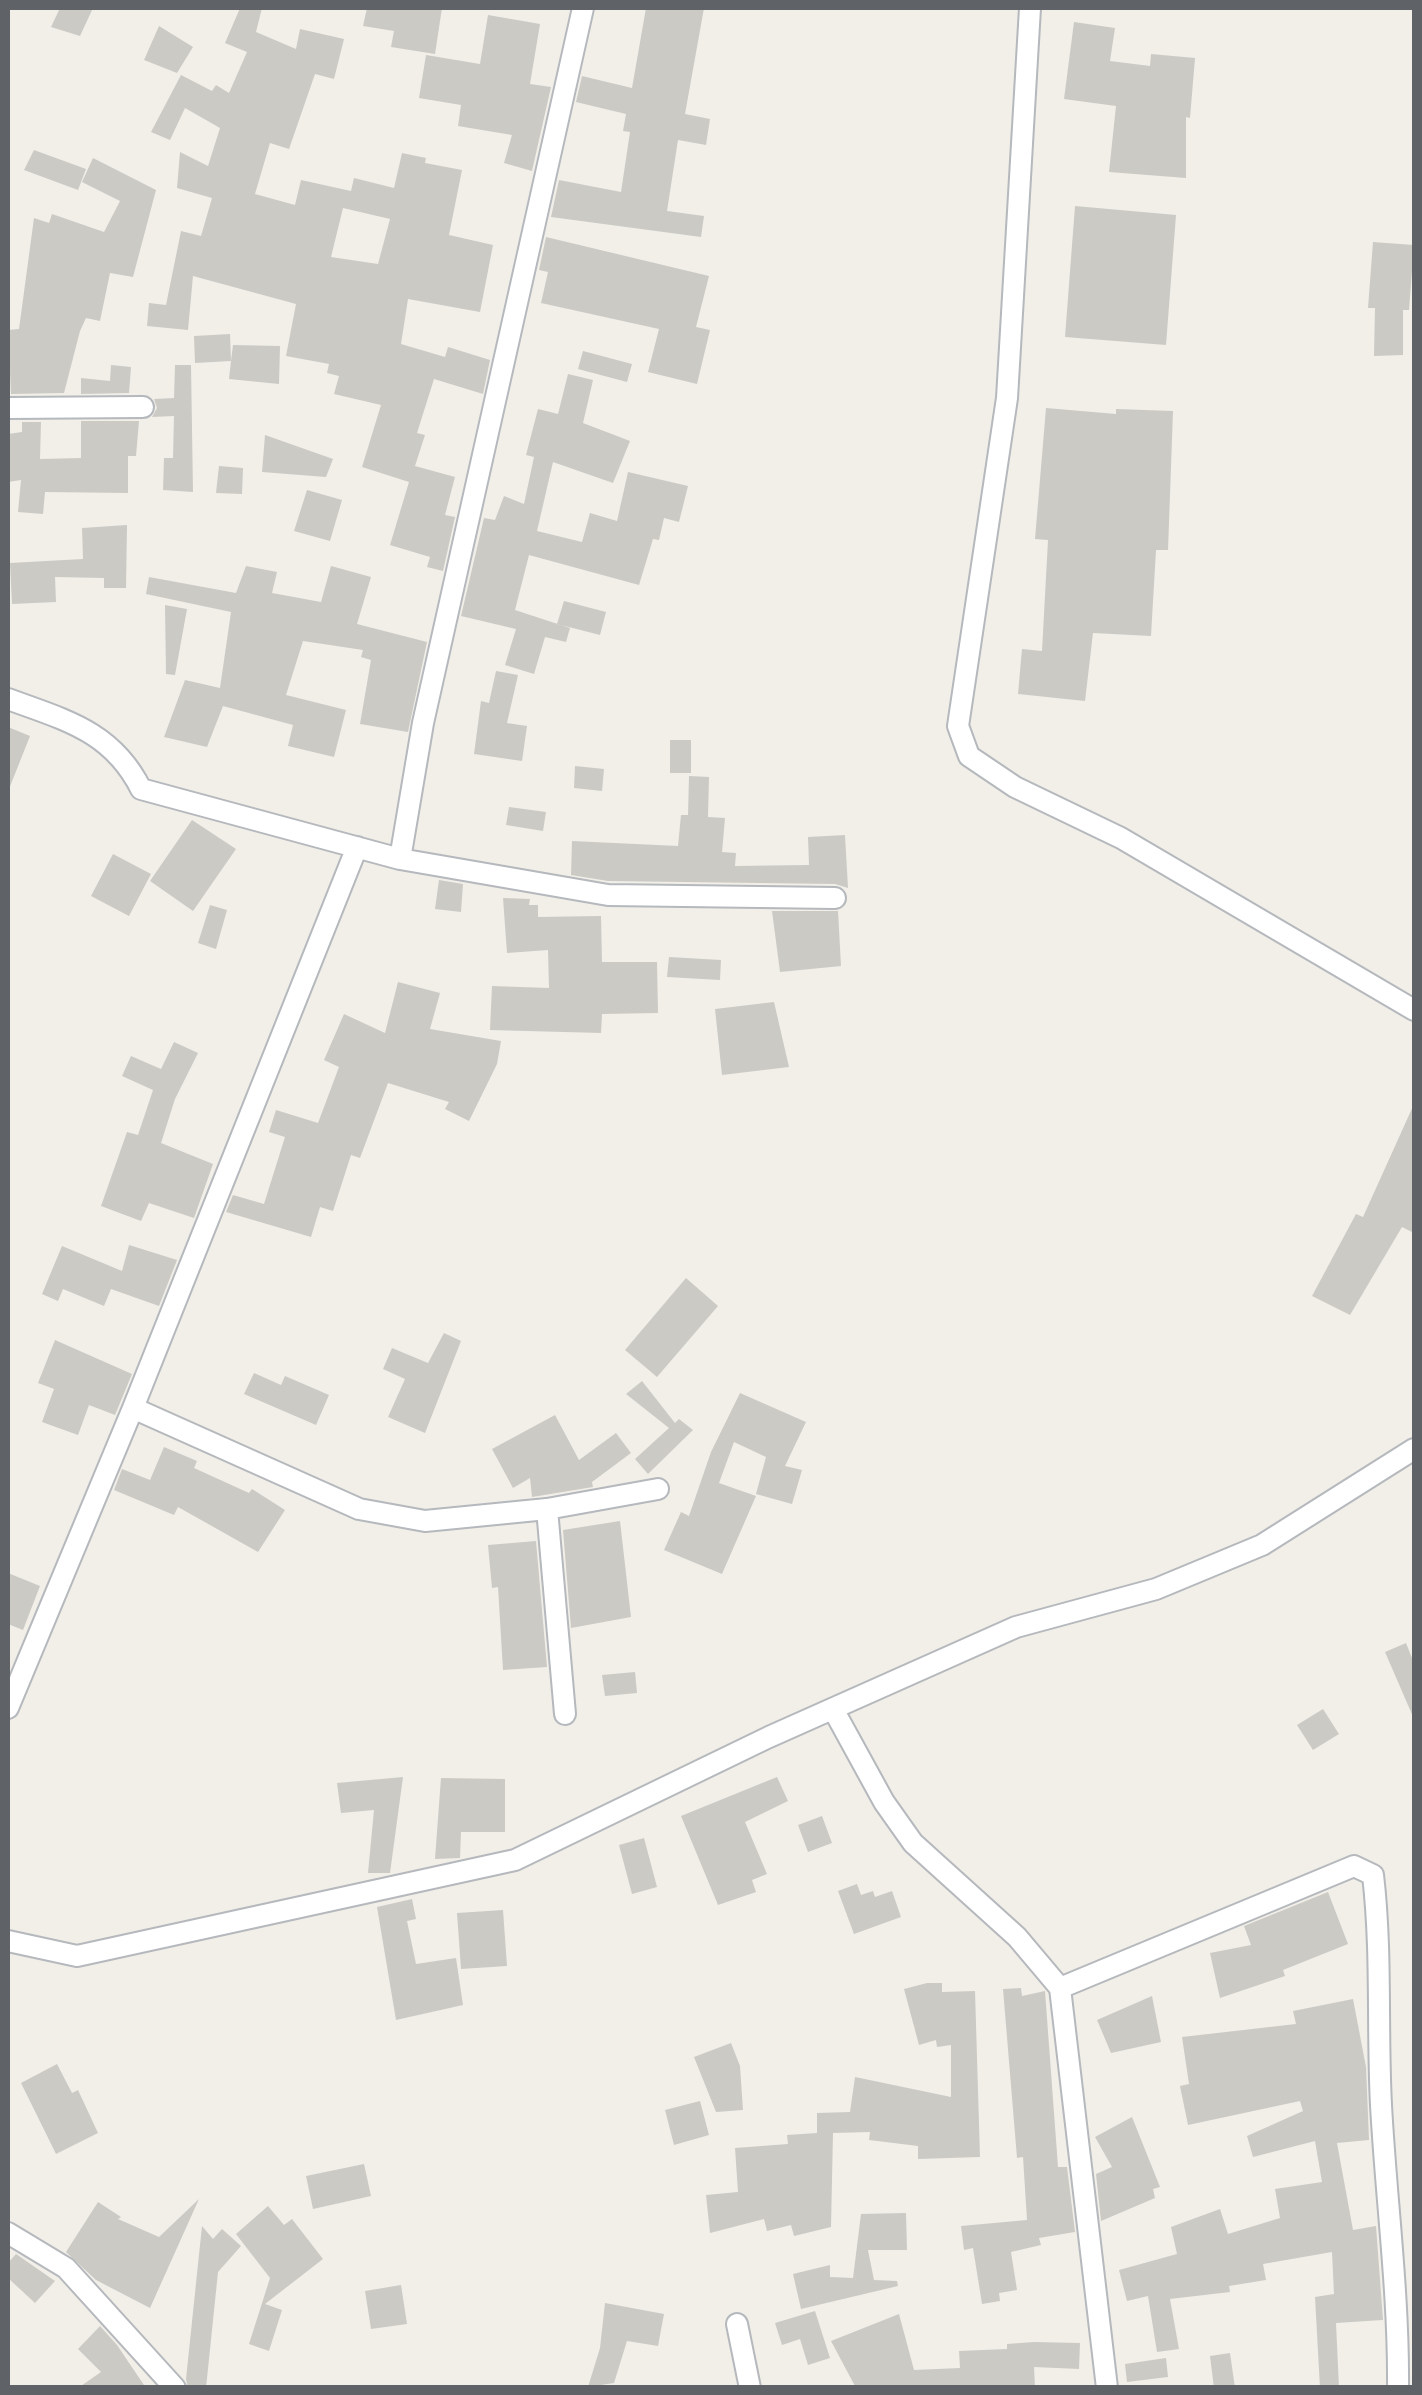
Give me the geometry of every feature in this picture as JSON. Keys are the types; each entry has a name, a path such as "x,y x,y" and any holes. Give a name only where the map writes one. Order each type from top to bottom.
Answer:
{"street":[{"path":"400,859 422,722 583,8"},
{"path":"1030,8 1007,398 958,726 969,756 1015,787 1121,838 1414,1010"},
{"path":"8,408 143,407"},
{"path":"8,699 82,727 125,758 141,789 400,859 608,895 835,898"},
{"path":"8,1708 133,1408 357,847"},
{"path":"133,1408 359,1509 425,1521 548,1508 658,1489"},
{"path":"8,1941 76,1956 515,1860 1016,1626 1156,1588 1262,1545 1414,1450"},
{"path":"548,1508 565,1714"},
{"path":"833,1709 884,1802 914,1843 1018,1936 1060,1988 1107,2388"},
{"path":"1060,1988 1354,1866 1373,1875 1379,1927 1380,2078 1387,2164 1387,2233 1398,2336 1398,2388"},
{"path":"8,2233 66,2268 175,2388"},
{"path":"737,2324 750,2388"}],"building":[{"path":"60,8 93,8 80,36 51,27"},
{"path":"240,8 262,8 256,32 296,49 300,29 344,39 334,79 315,74 289,149 270,143 255,194 295,205 301,180 351,191 354,178 394,188 402,153 426,158 425,163 462,170 449,235 493,245 480,312 408,299 401,344 445,357 448,347 490,360 483,394 434,379 417,433 425,435 415,466 455,477 445,515 455,517 443,571 427,567 430,557 390,545 409,482 362,467 381,405 334,394 339,376 327,373 329,364 286,356 296,304 193,276 188,330 147,326 149,303 166,305 181,231 201,236 212,198 177,188 180,152 208,166 220,128 185,108 170,140 151,132 181,75 212,91 216,85 229,93 247,52 225,43","holes":["343,208 390,219 378,264 331,257"]},
{"path":"367,8 442,8 435,54 391,47 394,31 363,26"},
{"path":"646,8 704,8 685,114 710,119 706,145 678,140 667,211 704,216 701,237 551,217 559,180 621,192 630,132 623,131 626,114 576,102 582,76 632,88"},
{"path":"488,15 540,24 530,84 551,87 532,171 504,163 512,135 458,126 461,105 419,98 426,55 480,64"},
{"path":"1074,22 1115,28 1110,61 1150,66 1151,54 1195,58 1190,118 1186,117 1186,178 1109,172 1116,106 1064,99"},
{"path":"159,26 193,47 177,73 144,60"},
{"path":"34,150 86,169 78,190 24,170"},
{"path":"93,158 156,190 133,277 110,273 100,321 86,318 64,393 11,394 8,330 19,329 34,218 49,223 52,214 104,232 120,201 82,182"},
{"path":"1075,206 1176,215 1166,345 1065,337"},
{"path":"546,237 709,276 696,327 710,330 697,384 648,372 659,329 541,303 548,272 539,270"},
{"path":"1373,242 1414,245 1409,310 1403,310 1403,355 1374,356 1375,308 1368,308"},
{"path":"230,334 231,361 195,363 194,336"},
{"path":"233,345 280,346 279,384 229,379"},
{"path":"583,351 632,364 627,382 578,369"},
{"path":"111,365 131,367 129,393 81,394 81,378 110,381"},
{"path":"175,365 191,365 193,492 163,490 164,458 173,458 174,416 152,417 157,408 154,399 174,398"},
{"path":"568,374 593,380 583,423 630,441 613,483 553,462 537,531 582,542 590,513 617,521 628,472 688,486 679,522 664,518 659,540 653,539 639,585 529,555 515,610 570,628 566,642 545,637 534,674 505,665 516,629 461,616 484,518 495,520 504,496 524,504 534,457 526,455 538,409 558,414"},
{"path":"1046,408 1116,414 1116,409 1173,411 1168,550 1156,550 1151,636 1093,633 1085,701 1018,694 1022,649 1042,651 1048,540 1035,539"},
{"path":"81,421 139,421 136,456 128,456 128,493 45,492 43,514 18,512 21,480 8,482 8,434 22,432 22,422 41,422 40,459 81,458"},
{"path":"265,435 333,459 326,477 262,472"},
{"path":"219,466 243,468 242,494 216,493"},
{"path":"307,490 342,500 330,541 294,531"},
{"path":"127,525 126,588 104,588 104,578 55,577 56,602 12,604 10,563 83,559 82,528"},
{"path":"246,566 277,572 272,593 321,602 331,566 371,577 357,624 427,642 408,732 360,724 371,660 361,657 363,650 303,641 286,695 346,710 334,757 288,746 293,725 223,706 207,747 164,737 185,680 220,688 231,612 146,594 149,577 236,593"},
{"path":"564,601 606,612 600,635 557,624"},
{"path":"165,605 187,609 175,675 166,674"},
{"path":"496,671 518,675 507,723 527,726 522,761 474,754 481,701 489,703"},
{"path":"8,727 30,736 9,789 8,789"},
{"path":"670,740 691,740 691,773 670,773"},
{"path":"575,766 604,769 602,791 574,788"},
{"path":"689,776 709,777 708,817 725,818 722,852 736,853 735,866 809,865 808,837 845,835 848,888 835,884 608,881 571,875 572,841 678,846 681,815 688,815"},
{"path":"509,807 546,812 543,831 506,825"},
{"path":"192,820 236,849 193,911 150,881"},
{"path":"113,854 151,874 129,916 91,896"},
{"path":"439,880 463,884 461,912 435,909"},
{"path":"503,898 530,899 529,905 538,905 538,917 601,916 602,962 657,962 658,1013 602,1014 601,1033 490,1030 492,986 549,988 548,950 507,953"},
{"path":"210,905 227,910 216,949 198,943"},
{"path":"772,911 838,911 841,966 780,972"},
{"path":"669,957 721,960 720,980 667,977"},
{"path":"398,982 440,993 430,1029 501,1041 497,1064 469,1121 445,1109 449,1102 388,1083 360,1158 351,1155 333,1211 320,1207 311,1237 226,1212 233,1195 264,1204 285,1137 269,1132 276,1110 318,1123 339,1067 324,1060 344,1014 385,1033"},
{"path":"774,1002 789,1067 722,1075 715,1009"},
{"path":"174,1042 198,1053 175,1099 161,1143 213,1164 194,1218 149,1203 141,1221 101,1206 127,1132 138,1135 153,1090 122,1076 131,1056 161,1069"},
{"path":"1414,1104 1414,1233 1402,1227 1350,1315 1312,1296 1356,1214 1363,1217"},
{"path":"129,1245 177,1260 159,1306 111,1289 104,1306 63,1289 58,1301 42,1294 62,1246 122,1271"},
{"path":"686,1278 718,1306 657,1377 625,1350"},
{"path":"444,1333 461,1341 425,1433 388,1417 405,1379 383,1369 392,1348 428,1363"},
{"path":"55,1340 132,1374 115,1415 89,1405 78,1435 42,1422 54,1389 38,1383"},
{"path":"254,1373 281,1385 285,1376 329,1395 316,1425 244,1394"},
{"path":"642,1381 675,1423 679,1419 693,1430 648,1474 635,1459 669,1428 626,1394"},
{"path":"740,1393 806,1422 785,1466 802,1470 792,1504 756,1494 766,1457 734,1442 719,1483 756,1496 722,1574 664,1550 681,1512 689,1516 711,1452"},
{"path":"555,1415 579,1460 616,1433 631,1453 592,1482 593,1487 532,1497 530,1478 513,1488 492,1449"},
{"path":"164,1447 197,1461 194,1468 249,1493 252,1489 285,1510 258,1552 178,1507 174,1515 114,1490 122,1469 150,1480"},
{"path":"620,1521 631,1617 571,1628 563,1530"},
{"path":"536,1541 547,1667 503,1670 498,1587 492,1588 488,1545"},
{"path":"8,1573 40,1586 23,1630 8,1624"},
{"path":"1406,1643 1414,1663 1414,1719 1385,1652"},
{"path":"635,1672 637,1693 605,1696 602,1675"},
{"path":"1323,1709 1339,1734 1313,1750 1297,1725"},
{"path":"403,1777 390,1873 368,1873 374,1810 341,1813 337,1783"},
{"path":"777,1777 788,1801 745,1822 767,1874 752,1880 756,1892 718,1905 681,1816"},
{"path":"441,1778 505,1779 505,1832 461,1832 460,1858 435,1859"},
{"path":"822,1816 832,1843 808,1852 798,1825"},
{"path":"644,1838 657,1887 632,1894 619,1845"},
{"path":"857,1884 861,1895 873,1891 875,1897 892,1891 901,1917 854,1934 838,1891"},
{"path":"1328,1892 1348,1944 1283,1970 1285,1976 1220,1998 1210,1953 1251,1945 1244,1926"},
{"path":"412,1899 416,1919 407,1921 416,1964 456,1958 463,2005 396,2020 377,1907"},
{"path":"503,1910 507,1966 461,1969 457,1913"},
{"path":"942,1983 942,1992 975,1991 980,2157 918,2159 918,2146 869,2140 870,2132 833,2133 831,2227 794,2236 791,2225 767,2231 764,2219 710,2233 706,2195 738,2192 735,2148 788,2144 787,2135 817,2133 817,2113 850,2112 855,2077 951,2097 951,2045 937,2047 936,2040 919,2045 904,1989"},
{"path":"1021,1988 1022,1996 1045,1991 1058,2167 1067,2167 1075,2232 1039,2238 1041,2245 1011,2252 1017,2290 999,2293 1000,2301 982,2304 973,2248 964,2250 961,2226 1027,2220 1023,2157 1017,2158 1003,1989"},
{"path":"1152,1996 1161,2042 1111,2053 1097,2020"},
{"path":"1353,1999 1366,2067 1369,2140 1337,2143 1353,2230 1376,2226 1383,2320 1336,2323 1339,2388 1320,2388 1315,2297 1334,2294 1332,2252 1263,2264 1266,2280 1229,2286 1230,2292 1170,2299 1179,2349 1157,2352 1148,2296 1127,2301 1119,2270 1177,2254 1171,2227 1220,2209 1228,2234 1280,2218 1275,2189 1322,2182 1315,2141 1253,2157 1247,2136 1303,2111 1300,2101 1188,2125 1180,2086 1189,2084 1182,2037 1296,2024 1293,2011"},
{"path":"731,2043 740,2066 743,2110 716,2112 694,2057"},
{"path":"57,2064 72,2093 78,2090 98,2133 56,2154 21,2083"},
{"path":"700,2101 709,2135 674,2145 665,2110"},
{"path":"1132,2117 1160,2187 1153,2189 1155,2198 1101,2221 1096,2174 1112,2167 1095,2137"},
{"path":"364,2164 371,2196 313,2209 306,2176"},
{"path":"199,2199 150,2308 96,2280 66,2252 98,2202 121,2217 118,2219 159,2237"},
{"path":"268,2206 284,2225 292,2219 323,2259 265,2304 282,2310 269,2351 249,2344 270,2278 236,2234"},
{"path":"906,2213 907,2250 868,2250 874,2280 897,2281 898,2286 801,2309 793,2274 830,2265 830,2277 853,2278 861,2214"},
{"path":"202,2226 213,2239 222,2229 241,2246 218,2272 206,2388 188,2388 186,2379"},
{"path":"16,2254 55,2281 35,2303 8,2278 8,2263"},
{"path":"401,2285 407,2324 371,2329 365,2291"},
{"path":"605,2303 664,2314 658,2346 627,2341 614,2383 588,2387 600,2348"},
{"path":"815,2311 830,2358 808,2365 800,2339 782,2345 775,2323"},
{"path":"899,2314 914,2370 960,2368 959,2351 1007,2349 1007,2344 1034,2342 1080,2343 1079,2369 1034,2367 1035,2388 856,2388 831,2341"},
{"path":"100,2326 146,2388 78,2388 101,2372 78,2349"},
{"path":"1230,2353 1235,2388 1214,2388 1210,2356"},
{"path":"1166,2358 1168,2377 1127,2382 1125,2364"}]}
